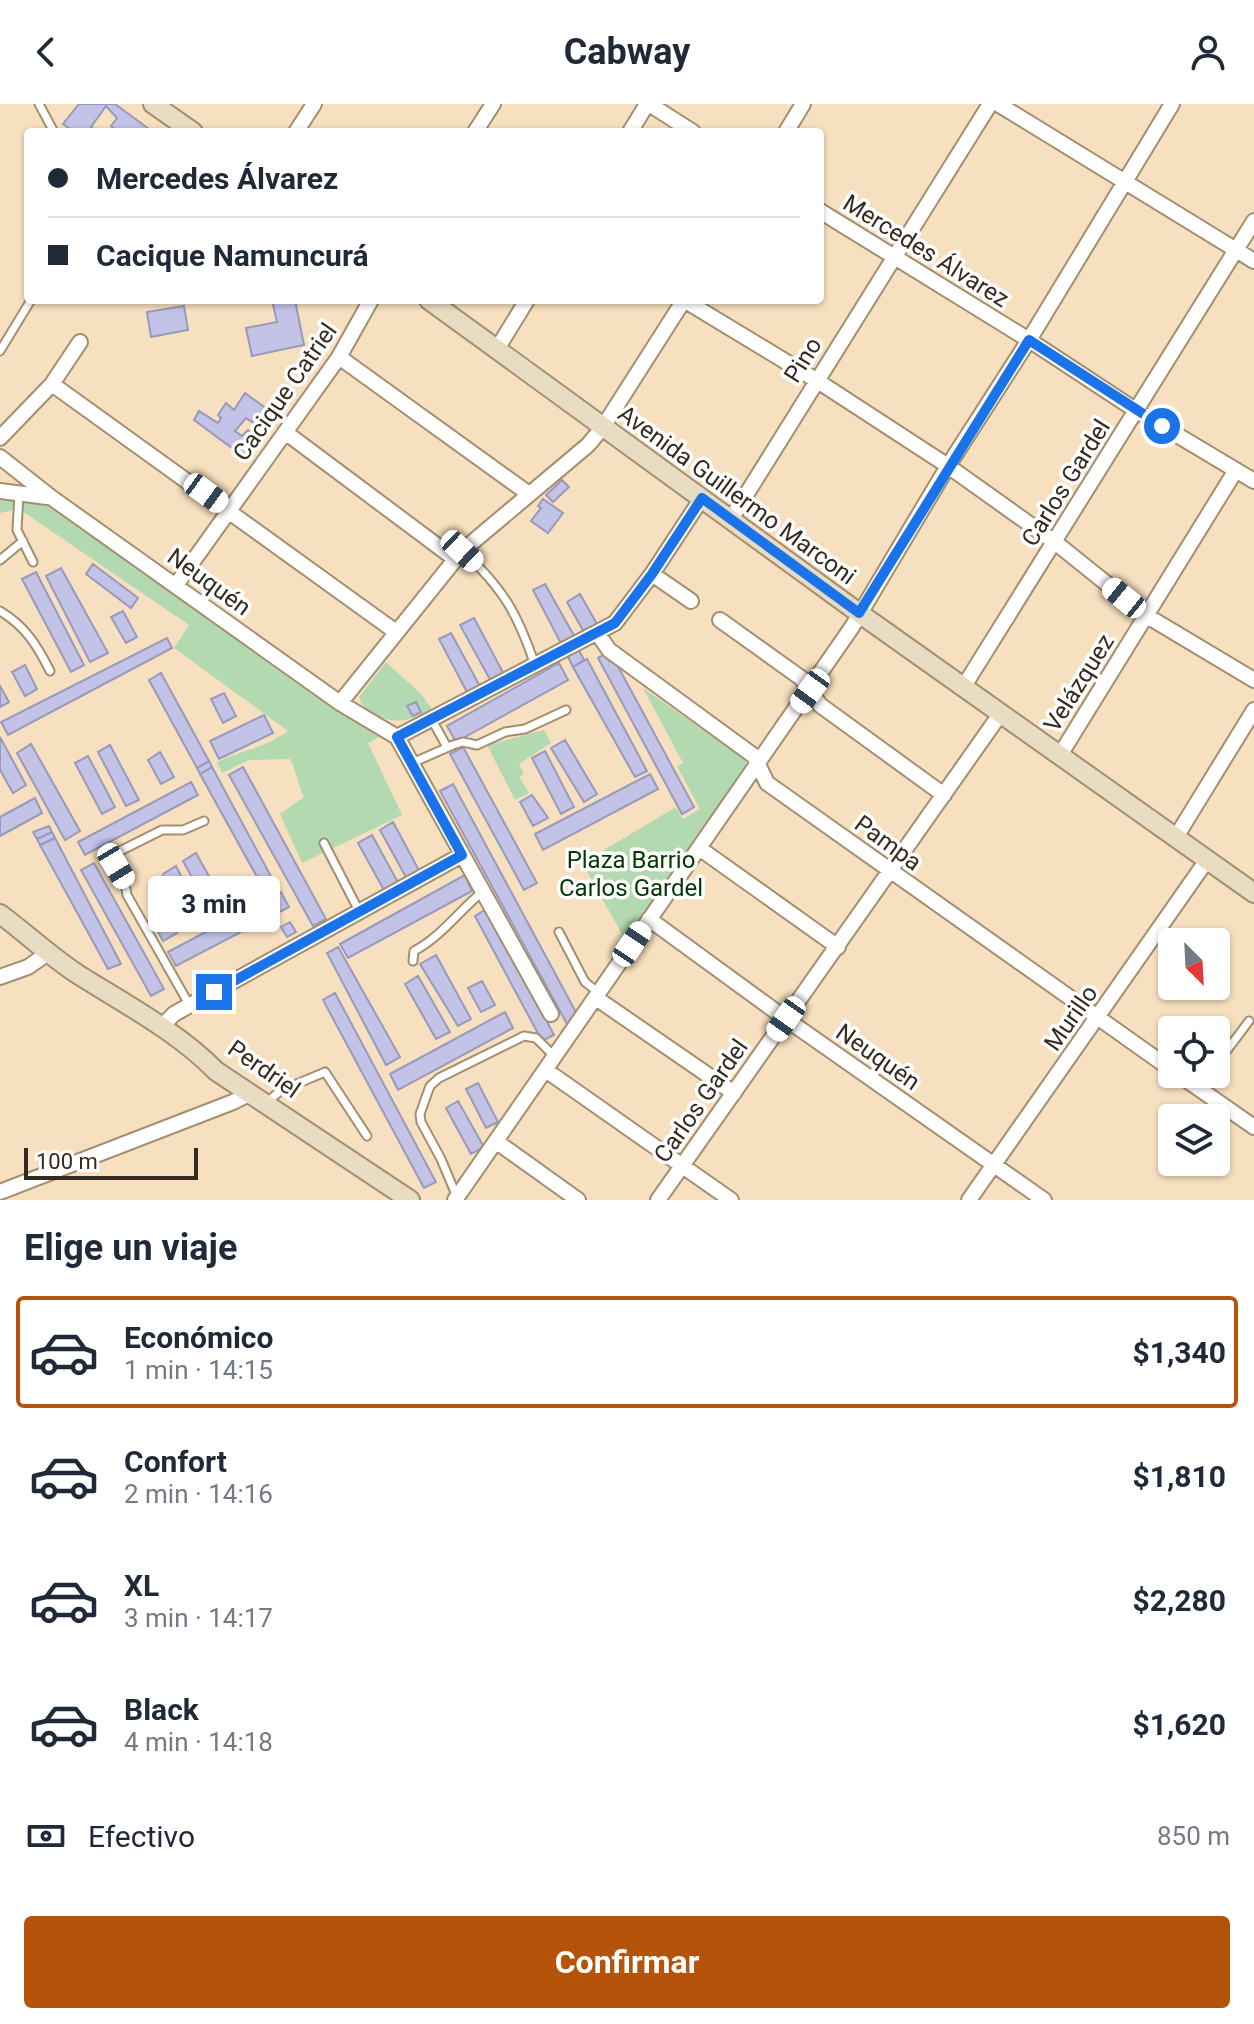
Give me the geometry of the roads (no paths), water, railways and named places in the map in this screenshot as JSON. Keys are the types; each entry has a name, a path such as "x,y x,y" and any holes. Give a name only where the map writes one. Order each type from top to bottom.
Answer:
{"main road":[{"path":"153,104 187,128"},
{"name":"Avenida Guillermo Marconi","path":"435,304 859,613 1254,893"},
{"path":"6,919 48,953 201,1056 216,1071 249,1094 410,1200"},
{"path":"6,919 50,940 82,965 105,990"},
{"name":"Perdriel","path":"201,1056 224,1065 272,1098 297,1123"}],"street":[{"path":"299,128 314,104"},
{"path":"478,128 493,104"},
{"path":"633,128 648,104 687,128"},
{"path":"788,128 803,104"},
{"name":"Pino","path":"731,519 990,104"},
{"path":"998,104 1254,261"},
{"path":"456,1198 810,691 1172,104"},
{"name":"Mercedes Álvarez","path":"824,213 1029,340 1137,411 1236,470 1253,476"},
{"name":"Carlos Gardel","path":"964,686 1254,221"},
{"name":"Cacique Catriel","path":"176,585 339,357 369,304"},
{"path":"497,349 525,304"},
{"path":"340,703 459,555 588,445 603,427 681,304"},
{"path":"691,304 816,380 948,466 1056,543 1147,616 1254,680"},
{"path":"0,438 52,384 80,342"},
{"path":"339,357 529,494"},
{"path":"52,384 396,632"},
{"path":"285,432 459,555"},
{"name":"Neuquén","path":"0,457 52,498 340,703 397,737"},
{"name":"Velázquez","path":"1060,755 1236,470"},
{"path":"0,491 52,498"},
{"path":"551,1014 397,737 598,634 622,616 702,498"},
{"path":"652,574 691,601"},
{"path":"720,620 801,678 820,705 944,795"},
{"name":"Pampa","path":"598,634 609,650 725,733 758,762 767,783 1158,1060"},
{"path":"1176,837 1254,710"},
{"name":"Carlos Gardel","path":"658,1200 1001,713"},
{"path":"699,848 838,947"},
{"path":"160,1028 174,1014 462,855"},
{"name":"Murillo","path":"969,1200 1207,860"},
{"name":"Neuquén","path":"649,919 1044,1200"},
{"path":"0,977 28,967 48,953"},
{"path":"598,996 734,1093"},
{"path":"551,1064 682,1166 731,1200"},
{"path":"1199,1088 1254,1127"},
{"path":"2,1191 249,1094"},
{"path":"497,1142 578,1200"}],"lane":[{"path":"52,104 40,106 52,128"},
{"path":"0,351 29,304"},
{"path":"19,492 17,530 33,562"},
{"path":"0,560 23,541"},
{"path":"459,555 501,591 523,630 535,665"},
{"path":"0,611 18,622 37,644 50,671"},
{"path":"412,763 463,742 477,745 505,732 525,729 566,710"},
{"path":"432,720 447,747"},
{"path":"190,1006 127,895 126,883 112,861 112,855 162,830 179,831 204,821"},
{"path":"324,843 359,911"},
{"path":"413,961 414,951 446,930 459,911 483,891"},
{"path":"559,932 585,982 598,996"},
{"path":"1230,1046 1249,1021"},
{"path":"456,1198 441,1159 421,1122 420,1114 430,1086 439,1078 524,1036 543,1042 551,1064"},
{"path":"272,1098 280,1091 325,1072 367,1136"}],"park label":[{"name":"Plaza Barrio Carlos Gardel","path":"631,874"}]}
